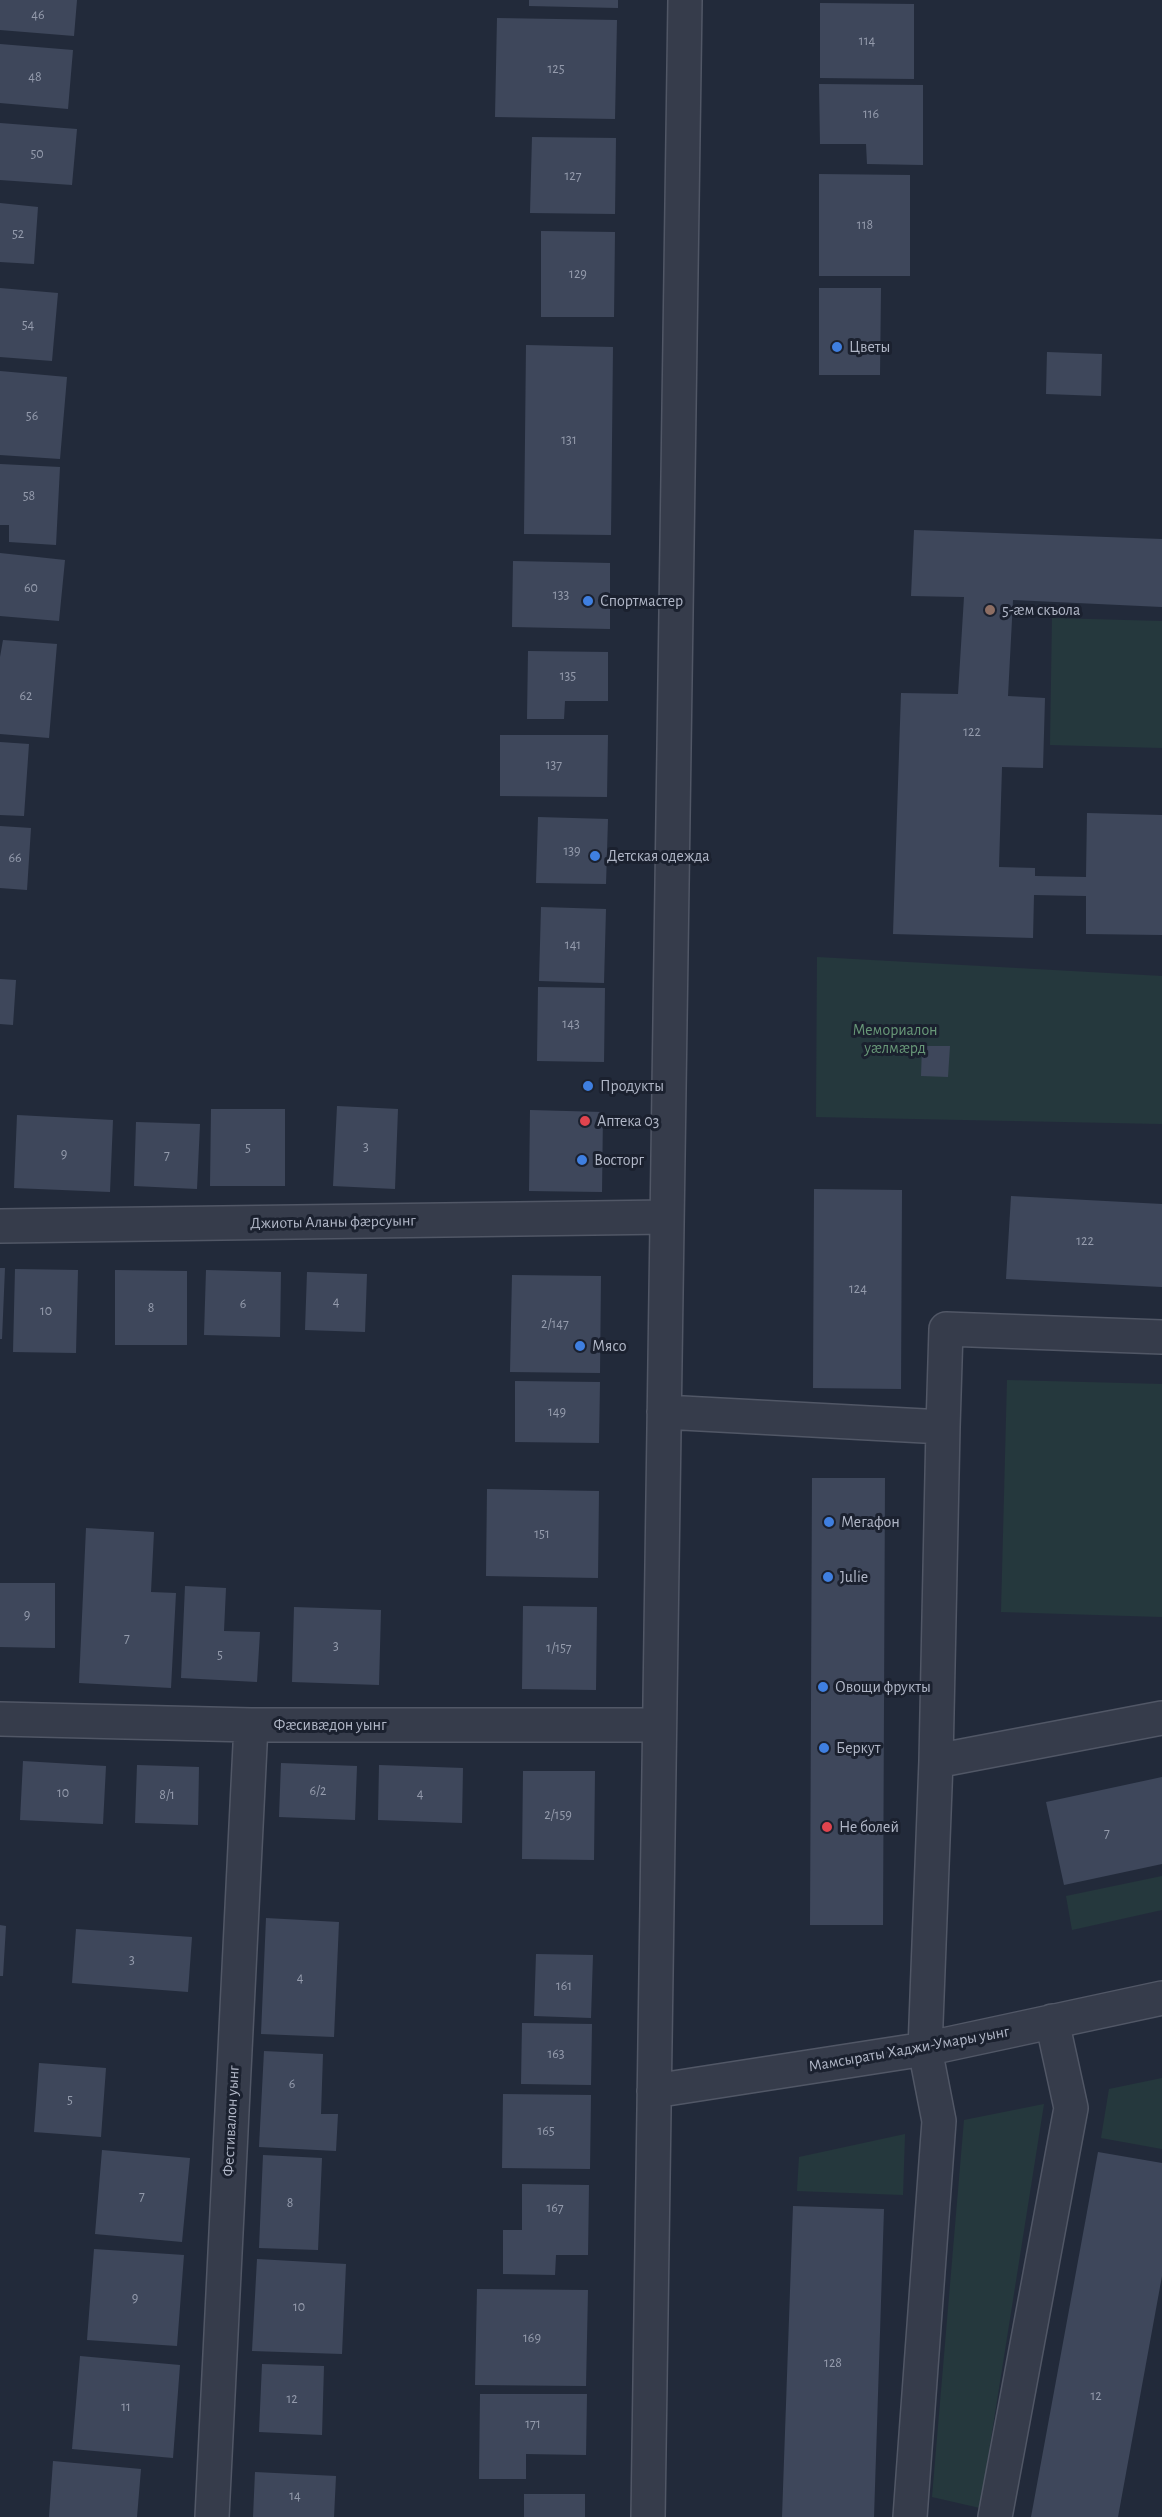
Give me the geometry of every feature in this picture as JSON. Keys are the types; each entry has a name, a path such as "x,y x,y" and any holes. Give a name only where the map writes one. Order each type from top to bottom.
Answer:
{"street":[{"path":"648,2517 685,0"},
{"name":"Джиоты Аланы фæрсуынг","path":"0,1226 667,1218"},
{"path":"910,2517 939,2121 925,2049 936,1761 946,1329 1162,1337"},
{"path":"664,1412 943,1427"},
{"path":"936,1761 1162,1718"},
{"name":"Фæсивæдон уынг","path":"0,1719 251,1725 659,1725"},
{"name":"Фестивалон уынг","path":"212,2517 251,1725"},
{"name":"Мамсыраты Хаджи-Умары уынг","path":"654,2091 925,2049 1162,1998"},
{"path":"995,2517 1071,2108 1052,2021"}],"green space":[{"path":"1052,618 1162,621 1162,748 1050,745"},
{"name":"Мемориалон уæлмæрд","path":"817,957 1162,976 1162,1124 816,1117"},
{"path":"1007,1380 1162,1384 1162,1617 1001,1612"},
{"path":"1162,1876 1162,1910 1072,1930 1066,1896"},
{"path":"1162,2078 1162,2149 1101,2138 1109,2089"},
{"path":"1044,2104 980,2508 932,2497 964,2120"},
{"path":"905,2134 903,2195 797,2191 799,2157"}],"building":[{"path":"0,0 77,0 74,36 0,30"},
{"path":"529,0 618,0 618,8 529,6"},
{"path":"820,3 914,4 914,79 820,78"},
{"path":"497,18 617,20 615,119 495,117"},
{"path":"0,44 73,50 68,109 0,103"},
{"path":"819,84 923,85 923,165 867,164 866,144 820,144"},
{"path":"0,123 77,129 72,185 0,180"},
{"path":"532,137 616,138 615,214 530,213"},
{"path":"819,174 910,175 910,276 819,276"},
{"path":"0,203 38,207 34,264 0,262"},
{"path":"541,231 615,232 614,317 541,317"},
{"path":"0,288 58,293 52,361 0,357"},
{"path":"819,288 881,288 880,375 819,375"},
{"path":"526,345 613,347 611,535 524,534"},
{"path":"1047,352 1102,354 1101,396 1046,394"},
{"path":"0,371 67,377 60,459 0,455"},
{"path":"0,464 60,467 56,545 9,542 9,525 0,525"},
{"path":"914,530 1162,539 1162,607 1013,600 1008,696 1045,698 1043,768 1002,767 999,867 1035,868 1035,876 1086,877 1087,813 1162,815 1162,935 1086,934 1086,896 1034,895 1033,938 893,934 901,693 958,694 964,597 911,596"},
{"path":"0,553 65,560 59,621 0,616"},
{"path":"513,561 610,563 610,629 512,627"},
{"path":"3,640 57,644 49,738 0,734 0,657"},
{"path":"528,651 608,652 608,701 565,701 564,719 527,719"},
{"path":"500,735 608,735 607,797 500,796"},
{"path":"0,742 29,744 24,816 0,815"},
{"path":"538,817 608,819 606,884 536,883"},
{"path":"0,826 31,828 27,890 0,888"},
{"path":"541,907 606,909 604,983 539,981"},
{"path":"0,979 16,980 13,1025 0,1024"},
{"path":"538,987 605,988 604,1062 537,1061"},
{"path":"922,1046 950,1046 948,1077 921,1076"},
{"path":"337,1106 398,1109 395,1189 333,1186"},
{"path":"211,1109 285,1109 285,1186 210,1186"},
{"path":"530,1110 603,1112 602,1192 529,1191"},
{"path":"17,1115 113,1120 110,1192 14,1188"},
{"path":"136,1122 200,1124 197,1189 134,1186"},
{"path":"814,1189 902,1190 901,1389 813,1388"},
{"path":"1011,1196 1162,1204 1162,1287 1006,1279"},
{"path":"0,1268 5,1268 2,1339 0,1339"},
{"path":"15,1269 78,1270 76,1353 13,1352"},
{"path":"115,1270 187,1271 187,1345 115,1345"},
{"path":"206,1270 281,1272 280,1337 204,1335"},
{"path":"307,1272 367,1274 365,1332 305,1330"},
{"path":"512,1275 601,1276 600,1373 510,1372"},
{"path":"515,1381 600,1382 599,1443 515,1442"},
{"path":"812,1478 885,1478 883,1925 810,1925"},
{"path":"487,1489 599,1491 598,1578 486,1576"},
{"path":"86,1528 154,1532 151,1592 176,1593 171,1688 79,1683"},
{"path":"0,1583 55,1583 55,1648 0,1647"},
{"path":"185,1586 226,1588 224,1631 260,1632 257,1682 181,1678"},
{"path":"523,1606 597,1607 596,1690 522,1689"},
{"path":"294,1607 381,1610 379,1685 292,1682"},
{"path":"23,1761 106,1766 103,1824 20,1820"},
{"path":"281,1763 357,1766 355,1820 279,1817"},
{"path":"137,1765 199,1767 198,1825 135,1823"},
{"path":"379,1765 463,1768 462,1823 378,1820"},
{"path":"523,1771 595,1771 594,1860 522,1859"},
{"path":"1162,1777 1162,1864 1064,1885 1046,1802"},
{"path":"266,1918 339,1922 334,2037 261,2034"},
{"path":"0,1925 6,1926 3,1976 0,1976"},
{"path":"76,1929 192,1937 188,1992 72,1983"},
{"path":"536,1954 593,1955 591,2018 534,2016"},
{"path":"522,2023 592,2024 591,2085 521,2084"},
{"path":"264,2051 323,2054 321,2114 338,2114 336,2151 259,2147"},
{"path":"39,2063 106,2068 101,2137 34,2132"},
{"path":"503,2094 591,2095 590,2169 502,2168"},
{"path":"102,2150 190,2158 182,2242 95,2234"},
{"path":"1098,2152 1162,2163 1162,2276 1118,2517 1031,2517"},
{"path":"263,2155 322,2158 318,2250 259,2248"},
{"path":"522,2184 589,2185 588,2255 556,2255 555,2275 503,2274 503,2230 522,2230"},
{"path":"793,2206 884,2209 874,2517 782,2517"},
{"path":"94,2249 184,2255 177,2346 87,2340"},
{"path":"257,2259 346,2264 342,2354 252,2351"},
{"path":"477,2289 588,2290 586,2386 475,2385"},
{"path":"80,2356 180,2365 173,2458 72,2449"},
{"path":"262,2364 324,2366 322,2435 259,2432"},
{"path":"480,2394 587,2394 586,2455 526,2454 526,2479 479,2479"},
{"path":"53,2461 141,2469 137,2517 49,2517"},
{"path":"255,2472 336,2476 334,2517 253,2517"},
{"path":"524,2494 585,2494 585,2517 524,2517"}],"place":[{"name":"Цветы","path":"837,347"},
{"name":"Спортмастер","path":"588,601"},
{"name":"5-æм скъола","path":"990,610"},
{"name":"Детская одежда","path":"595,856"},
{"name":"Продукты","path":"588,1086"},
{"name":"Аптека 03","path":"585,1121"},
{"name":"Восторг","path":"582,1160"},
{"name":"Мясо","path":"580,1346"},
{"name":"Мегафон","path":"829,1522"},
{"name":"Julie","path":"828,1577"},
{"name":"Овощи фрукты","path":"823,1687"},
{"name":"Беркут","path":"824,1748"},
{"name":"Не болей","path":"827,1827"}]}
